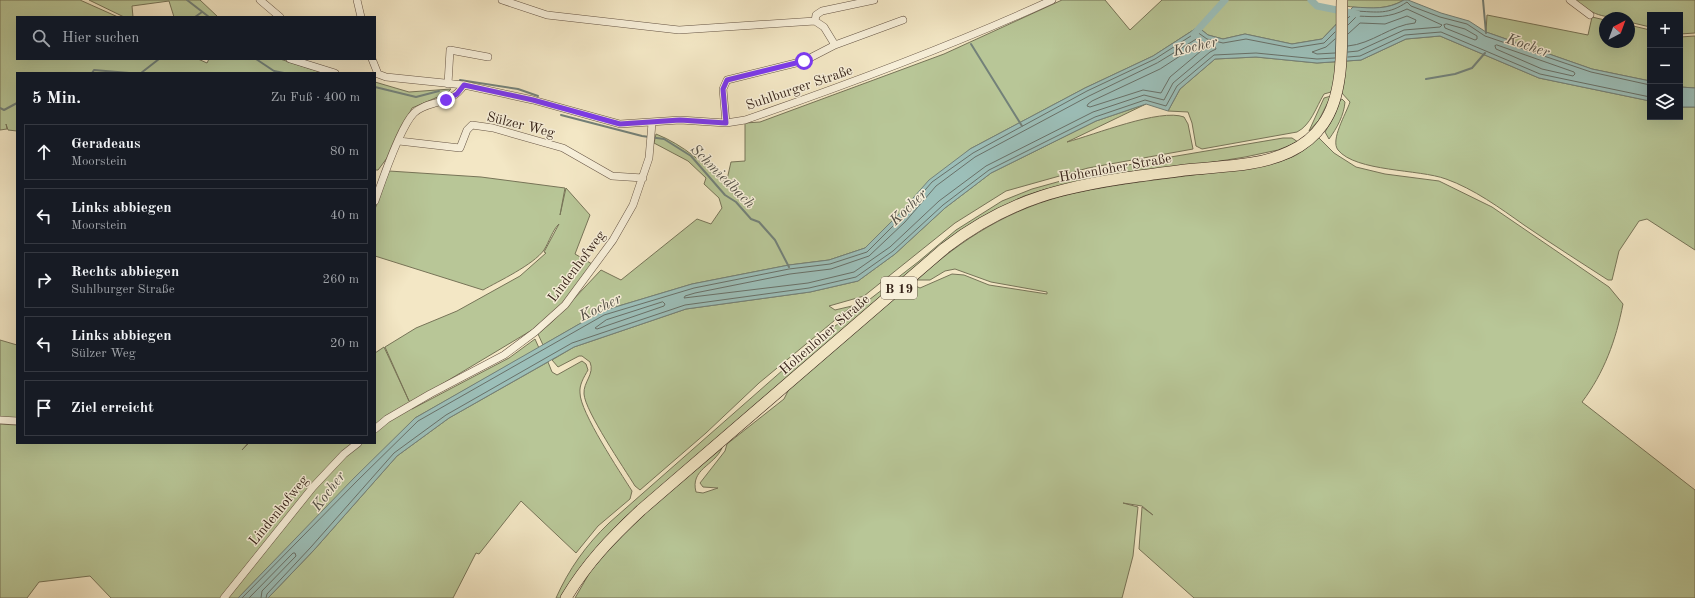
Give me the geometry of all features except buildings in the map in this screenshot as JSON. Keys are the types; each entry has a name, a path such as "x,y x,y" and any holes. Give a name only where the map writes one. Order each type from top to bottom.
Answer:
{"main road":[{"name":"Hohenloher Straße","path":"566,598 581,572 609,540 640,510 945,248 984,221 1021,204 1063,190 1176,171 1270,159 1289,152 1309,139 1323,123 1335,95 1340,66 1342,0"}],"street":[{"path":"260,0 279,16"},
{"path":"357,0 361,16"},
{"path":"502,0 547,15 679,30 815,21 824,27 835,45"},
{"path":"815,21 816,15 822,12 874,0"},
{"name":"Suhlburger Straße","path":"376,74 395,79 464,85 533,100 620,124 680,120 726,123 745,120 855,82 979,33 1052,0"},
{"path":"1570,0 1590,15"},
{"path":"726,123 723,89 727,80 804,61 835,45 903,20"},
{"path":"448,84 450,50 488,56"},
{"path":"296,60 307,62 332,72"},
{"name":"Suhlburger Straße","path":"372,60 375,72"},
{"path":"376,198 399,141 414,113 457,94 464,85"},
{"name":"Lindenhofweg","path":"376,428 387,419 430,394 504,355 535,332 565,305 613,240 632,205 649,158 652,122"},
{"name":"Sülzer Weg","path":"399,141 460,148 468,130 472,126 493,128 563,148 612,176 643,178"},
{"path":"0,420 16,421"},
{"name":"Lindenhofweg","path":"224,598 313,487 344,454 357,444"}],"green space":[{"path":"0,0 80,0 116,16 16,16 16,60 200,60 207,63 208,60 283,60 321,72 16,72 16,131 8,130 6,124 7,129 0,130"},
{"path":"89,0 200,0 217,16 174,16 169,1 132,6 133,16 122,16"},
{"path":"1062,0 1105,0 1130,30 1162,0 1310,0 1318,8 1347,13 1322,39 1292,44 1245,34 1223,39 1208,35 1198,27 1153,56 1085,88 970,149 865,248 829,260 789,265 692,284 602,311 543,345 538,334 553,321 601,270 621,280 697,219 711,224 722,208 719,198 704,184 706,178 688,161 654,143 656,134 685,149 726,184 731,162 745,161 745,123 760,122 944,54"},
{"path":"1337,0 1404,0 1396,4 1380,8 1372,8 1337,5"},
{"path":"1572,0 1695,0 1695,33 1683,34 1683,12 1647,12 1647,26 1635,23 1635,12 1599,12 1599,15"},
{"path":"1487,15 1588,35 1592,17 1599,19 1599,48 1635,48 1635,26 1647,29 1647,80 1592,69 1486,32"},
{"path":"1440,36 1539,78 1647,100 1647,120 1683,120 1683,107 1695,107 1695,250 1647,219 1639,221 1619,251 1612,280 1608,280 1467,188 1446,179 1420,173 1373,166 1347,157 1338,150 1336,140 1350,102 1341,92 1332,89 1331,92 1324,94 1310,120 1297,132 1202,149 1196,146 1192,123 1188,112 1168,111 1180,89 1215,59 1256,57 1317,63 1361,60 1406,39"},
{"path":"1695,36 1695,88 1683,87 1683,37"},
{"path":"376,82 409,92 451,89 447,93 412,108 390,154 378,170 376,170"},
{"path":"1331,96 1319,120 1309,131 1324,98"},
{"path":"1342,99 1345,102 1342,117 1329,139 1325,132 1333,118 1340,100"},
{"path":"1146,104 1067,142 1144,119 1173,115 1184,117 1188,124 1193,149 1088,168 1006,191 955,223 864,296 829,306 835,310 852,306 759,383 706,433 640,490 635,486 606,440 586,402 584,390 591,370 590,362 582,356 579,356 558,367 552,360 574,347 686,309 810,292 858,281 895,254 945,208 991,173 1096,121"},
{"path":"1318,137 1334,153 1356,167 1385,174 1439,181 1492,207 1609,287 1623,304 1613,343 1603,368 1597,380 1582,402 1695,490 1695,598 1194,598 1139,549 1142,507 1153,515 1142,506 1123,503 1138,507 1133,556 1122,598 575,598 590,572 617,540 642,515 722,448 714,459 699,473 695,484 696,492 703,493 718,488 703,487 700,483 725,451 727,444 784,399 789,389 911,284 920,288 952,274 964,275 989,285 1047,294 1047,292 991,282 955,269 945,271 930,280 917,280 969,238 1008,217 1049,200 1110,186 1269,164 1285,160 1296,155"},
{"path":"1283,138 1292,138 1298,142 1278,150 1245,157 1046,189 1024,196 979,219 624,518 593,552 561,598 556,598 579,558 609,523 792,362 956,230 1002,201 1032,189 1086,174 1147,161"},
{"path":"389,171 481,177 565,188 560,215 566,188 590,215 575,254 592,264 563,303 532,330 427,393 411,406 412,409 509,358 535,339 539,348 415,418 238,598 111,598 90,576 39,582 27,598 0,598 0,424 16,425 16,444 247,444 242,450 248,444 376,444 376,352 384,347 409,401 385,347 416,328 457,311 520,276 546,253 544,252 559,224 539,256 515,272 483,290 376,256 376,206"},
{"path":"0,340 16,345 16,418 0,417"},
{"path":"582,361 586,364 588,370 580,387 582,402 586,414 632,491 630,499 598,526 576,553 521,501 479,554 476,553 453,598 268,598 314,550 397,456 449,418 548,362 552,372 557,375"}],"water":[{"name":"Kocher","path":"1408,0 1441,13 1469,21 1486,32 1592,69 1647,80 1647,100 1539,78 1440,36 1406,39 1361,60 1317,63 1256,57 1215,59 1180,89 1168,111 1146,104 1096,121 991,173 945,208 895,254 858,281 810,292 686,309 574,347 449,418 397,456 314,550 268,598 238,598 354,478 415,418 602,311 692,284 789,265 829,260 865,248 898,215 929,180 970,149 1085,88 1153,56 1198,27 1208,35 1223,39 1245,34 1292,44 1322,39 1353,7 1386,7"},
{"path":"1683,87 1695,88 1695,107 1683,107"}],"waterway":[{"name":"Schmiedbach","path":"187,0 208,16"},
{"name":"Kocher","path":"1194,34 1225,0"},
{"path":"1311,0 1317,6 1357,14"},
{"path":"1483,0 1486,33"},
{"path":"196,16 202,12"},
{"path":"971,44 1022,126"},
{"path":"1426,79 1455,74 1472,68 1485,53"},
{"path":"142,72 158,60"},
{"name":"Schmiedbach","path":"258,60 274,71 279,72"},
{"path":"93,72 94,70 117,72"},
{"name":"Schmiedbach","path":"460,80 518,89 538,96"},
{"name":"Schmiedbach","path":"376,87 416,97 439,91"},
{"path":"0,108 4,110 16,104"},
{"name":"Schmiedbach","path":"561,115 642,136 664,139 691,156 725,195 736,202 751,219 759,222 775,240 789,267"}],"route":[{"path":"446,100 457,94 464,85 581,112 620,124 680,120 726,123 723,89 727,80 804,61"}]}
